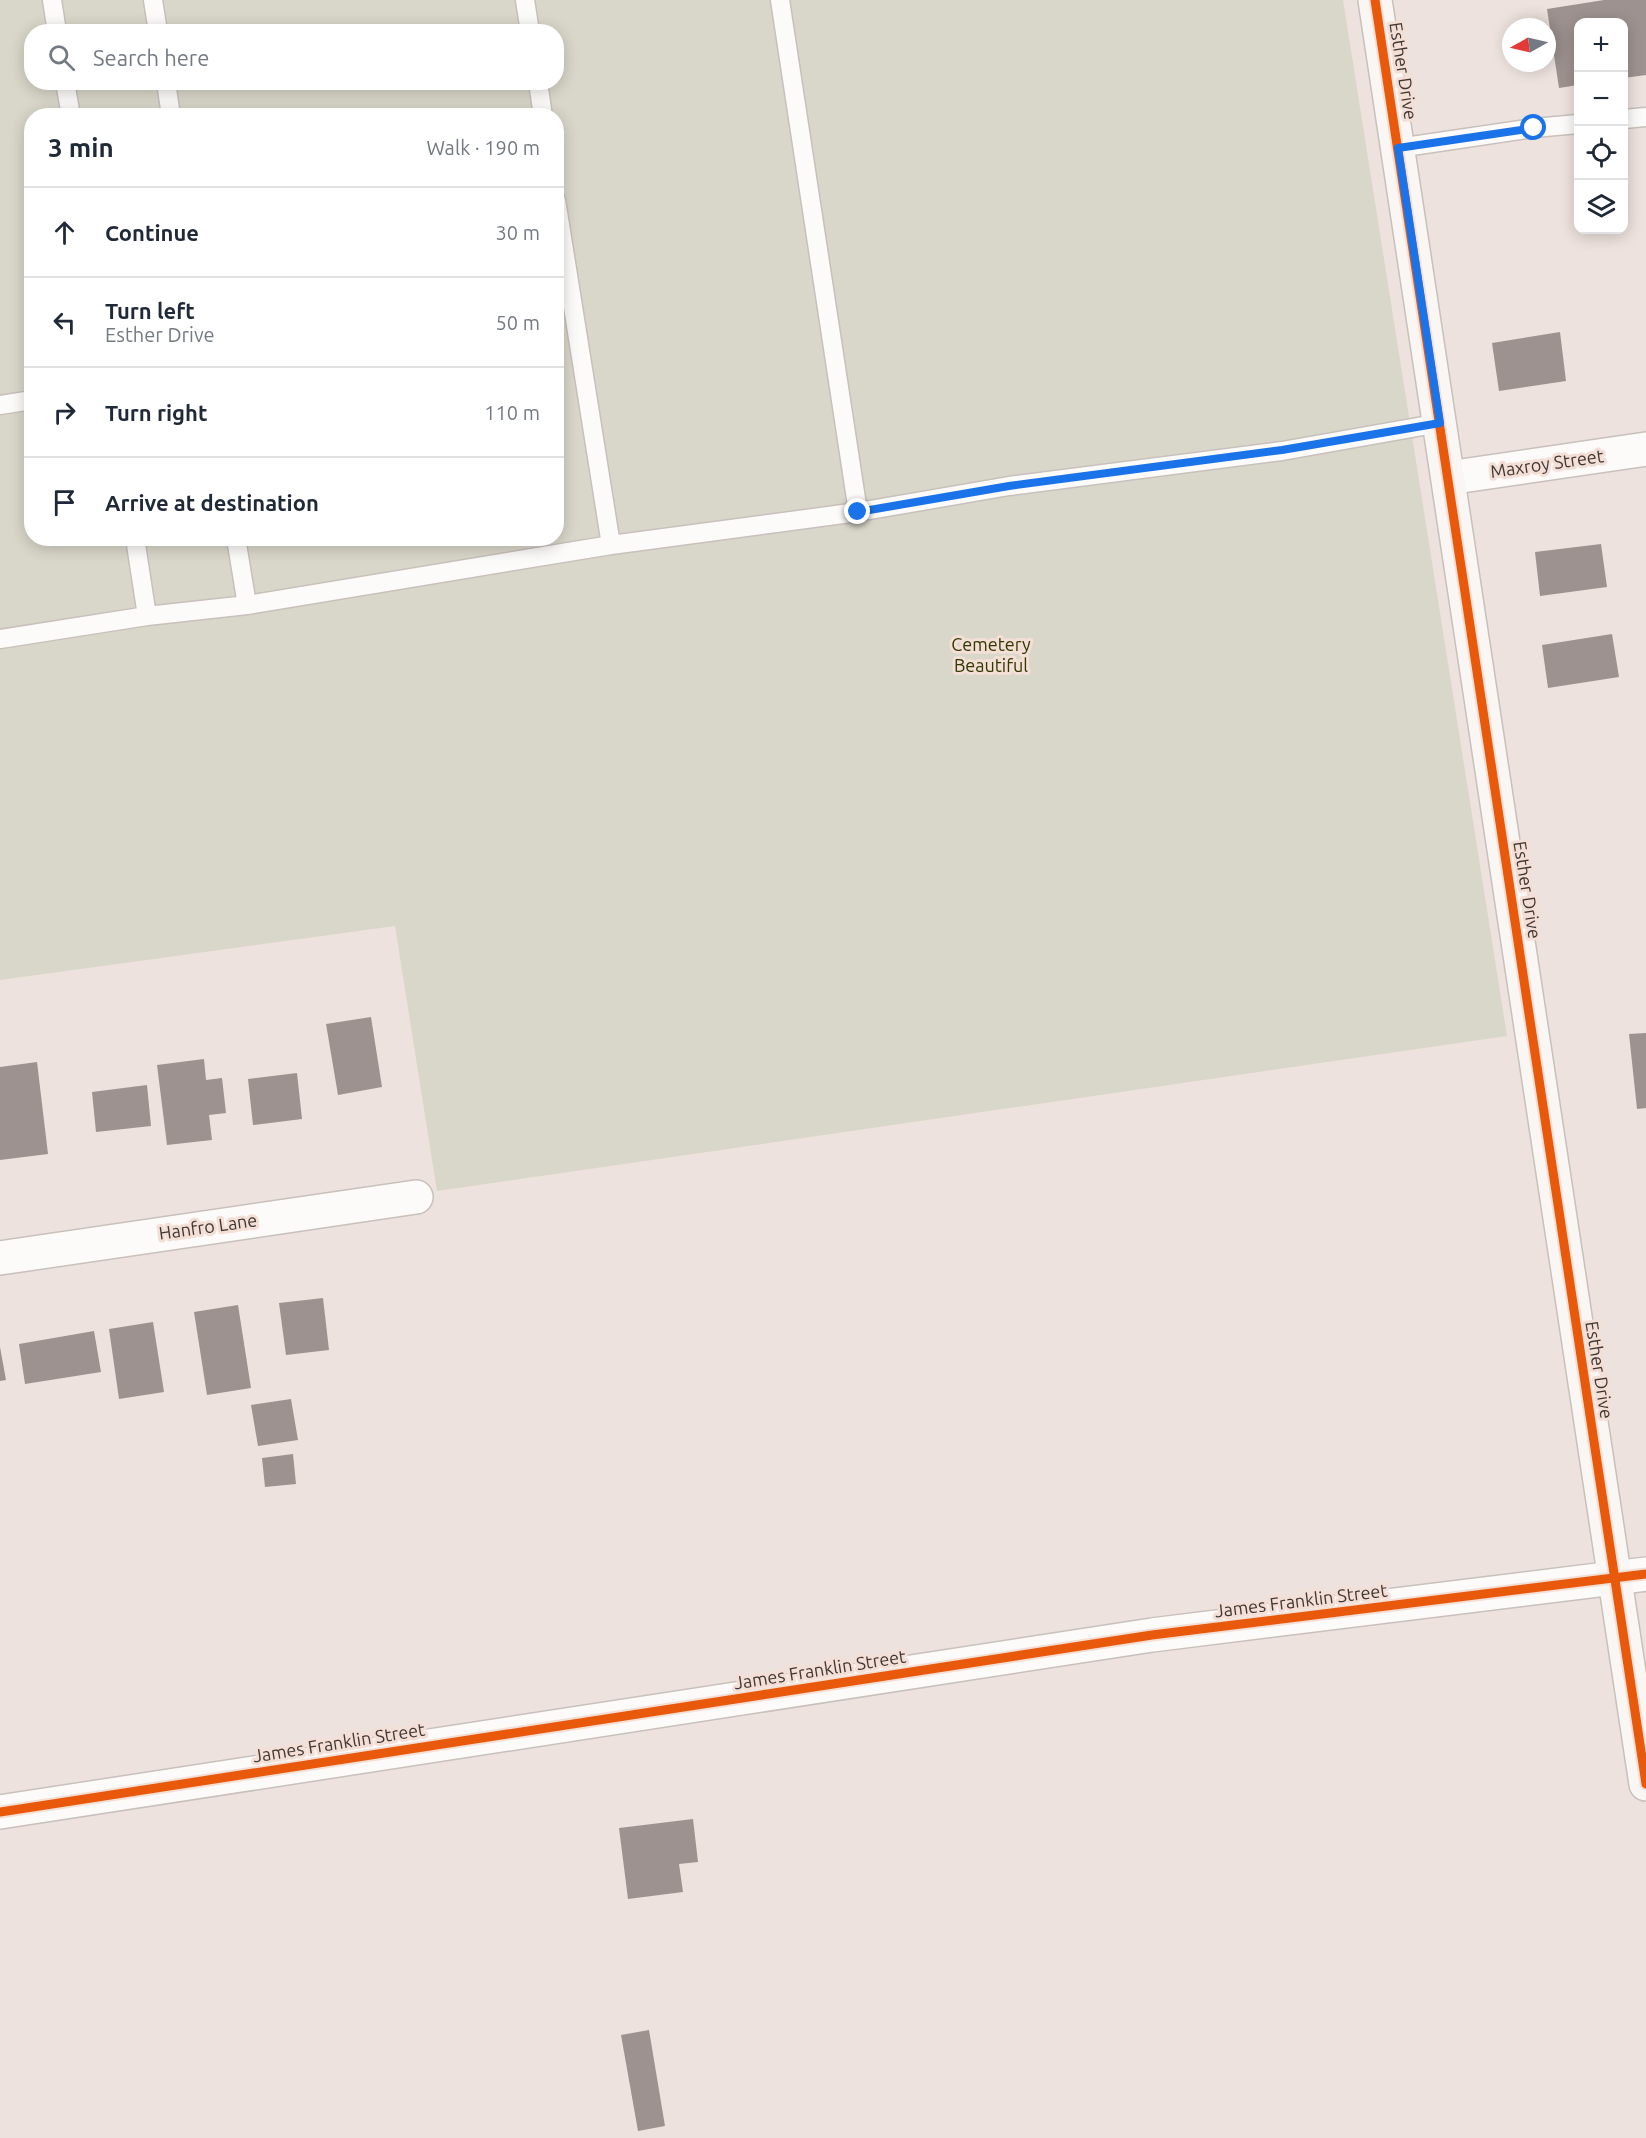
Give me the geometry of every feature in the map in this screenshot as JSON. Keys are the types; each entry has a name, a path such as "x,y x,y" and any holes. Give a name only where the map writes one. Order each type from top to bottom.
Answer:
{"street":[{"name":"Esther Drive","path":"1375,0 1646,1784"},
{"name":"Maxroy Street","path":"1448,478 1646,449"},
{"name":"Hanfro Lane","path":"0,1258 416,1197"},
{"name":"James Franklin Street","path":"0,1812 1152,1635 1646,1574"}],"lane":[{"path":"52,0 56,24"},
{"path":"153,0 157,24"},
{"path":"525,0 529,24"},
{"path":"780,0 858,512"},
{"path":"66,90 70,108"},
{"path":"167,90 170,108"},
{"path":"539,90 542,108"},
{"path":"1628,119 1646,117"},
{"path":"1398,148 1574,124"},
{"path":"564,250 611,545"},
{"path":"0,405 24,401"},
{"path":"0,639 147,616 247,604 611,545 858,512 1009,486 1282,450 1440,423"},
{"path":"136,546 147,616"},
{"path":"237,546 247,604"}],"green space":[{"name":"Cemetery Beautiful","path":"0,0 1343,0 1507,1036 437,1191 395,926 0,980"}],"building":[{"path":"1604,0 1646,0 1646,75 1628,77 1628,18 1574,18 1574,86 1559,88 1556,68 1556,18 1548,18 1547,9"},
{"path":"1560,332 1566,381 1499,391 1492,343"},
{"path":"1601,544 1607,587 1540,596 1535,552"},
{"path":"1612,634 1619,677 1548,688 1542,645"},
{"path":"371,1017 382,1087 338,1095 326,1024"},
{"path":"1646,1033 1646,1108 1637,1109 1629,1034"},
{"path":"204,1059 206,1080 222,1078 226,1113 209,1115 212,1140 167,1145 157,1065"},
{"path":"37,1062 48,1154 0,1160 0,1067"},
{"path":"297,1073 302,1119 253,1125 248,1079"},
{"path":"147,1085 151,1126 96,1132 92,1092"},
{"path":"323,1298 329,1350 286,1355 279,1303"},
{"path":"238,1305 251,1388 207,1395 194,1312"},
{"path":"153,1322 164,1392 119,1399 109,1329"},
{"path":"94,1331 101,1372 25,1384 19,1344"},
{"path":"0,1347 6,1380 0,1381"},
{"path":"291,1399 298,1440 258,1446 251,1405"},
{"path":"293,1454 296,1484 265,1487 262,1458"},
{"path":"693,1819 698,1862 679,1864 683,1892 628,1899 619,1828"},
{"path":"649,2030 665,2126 638,2131 621,2035"}],"cycle path":[{"path":"1375,0 1646,1784"},
{"path":"0,1812 1152,1635 1646,1574"}],"route":[{"path":"858,512 1009,486 1282,450 1440,423 1398,148 1534,128"}]}
